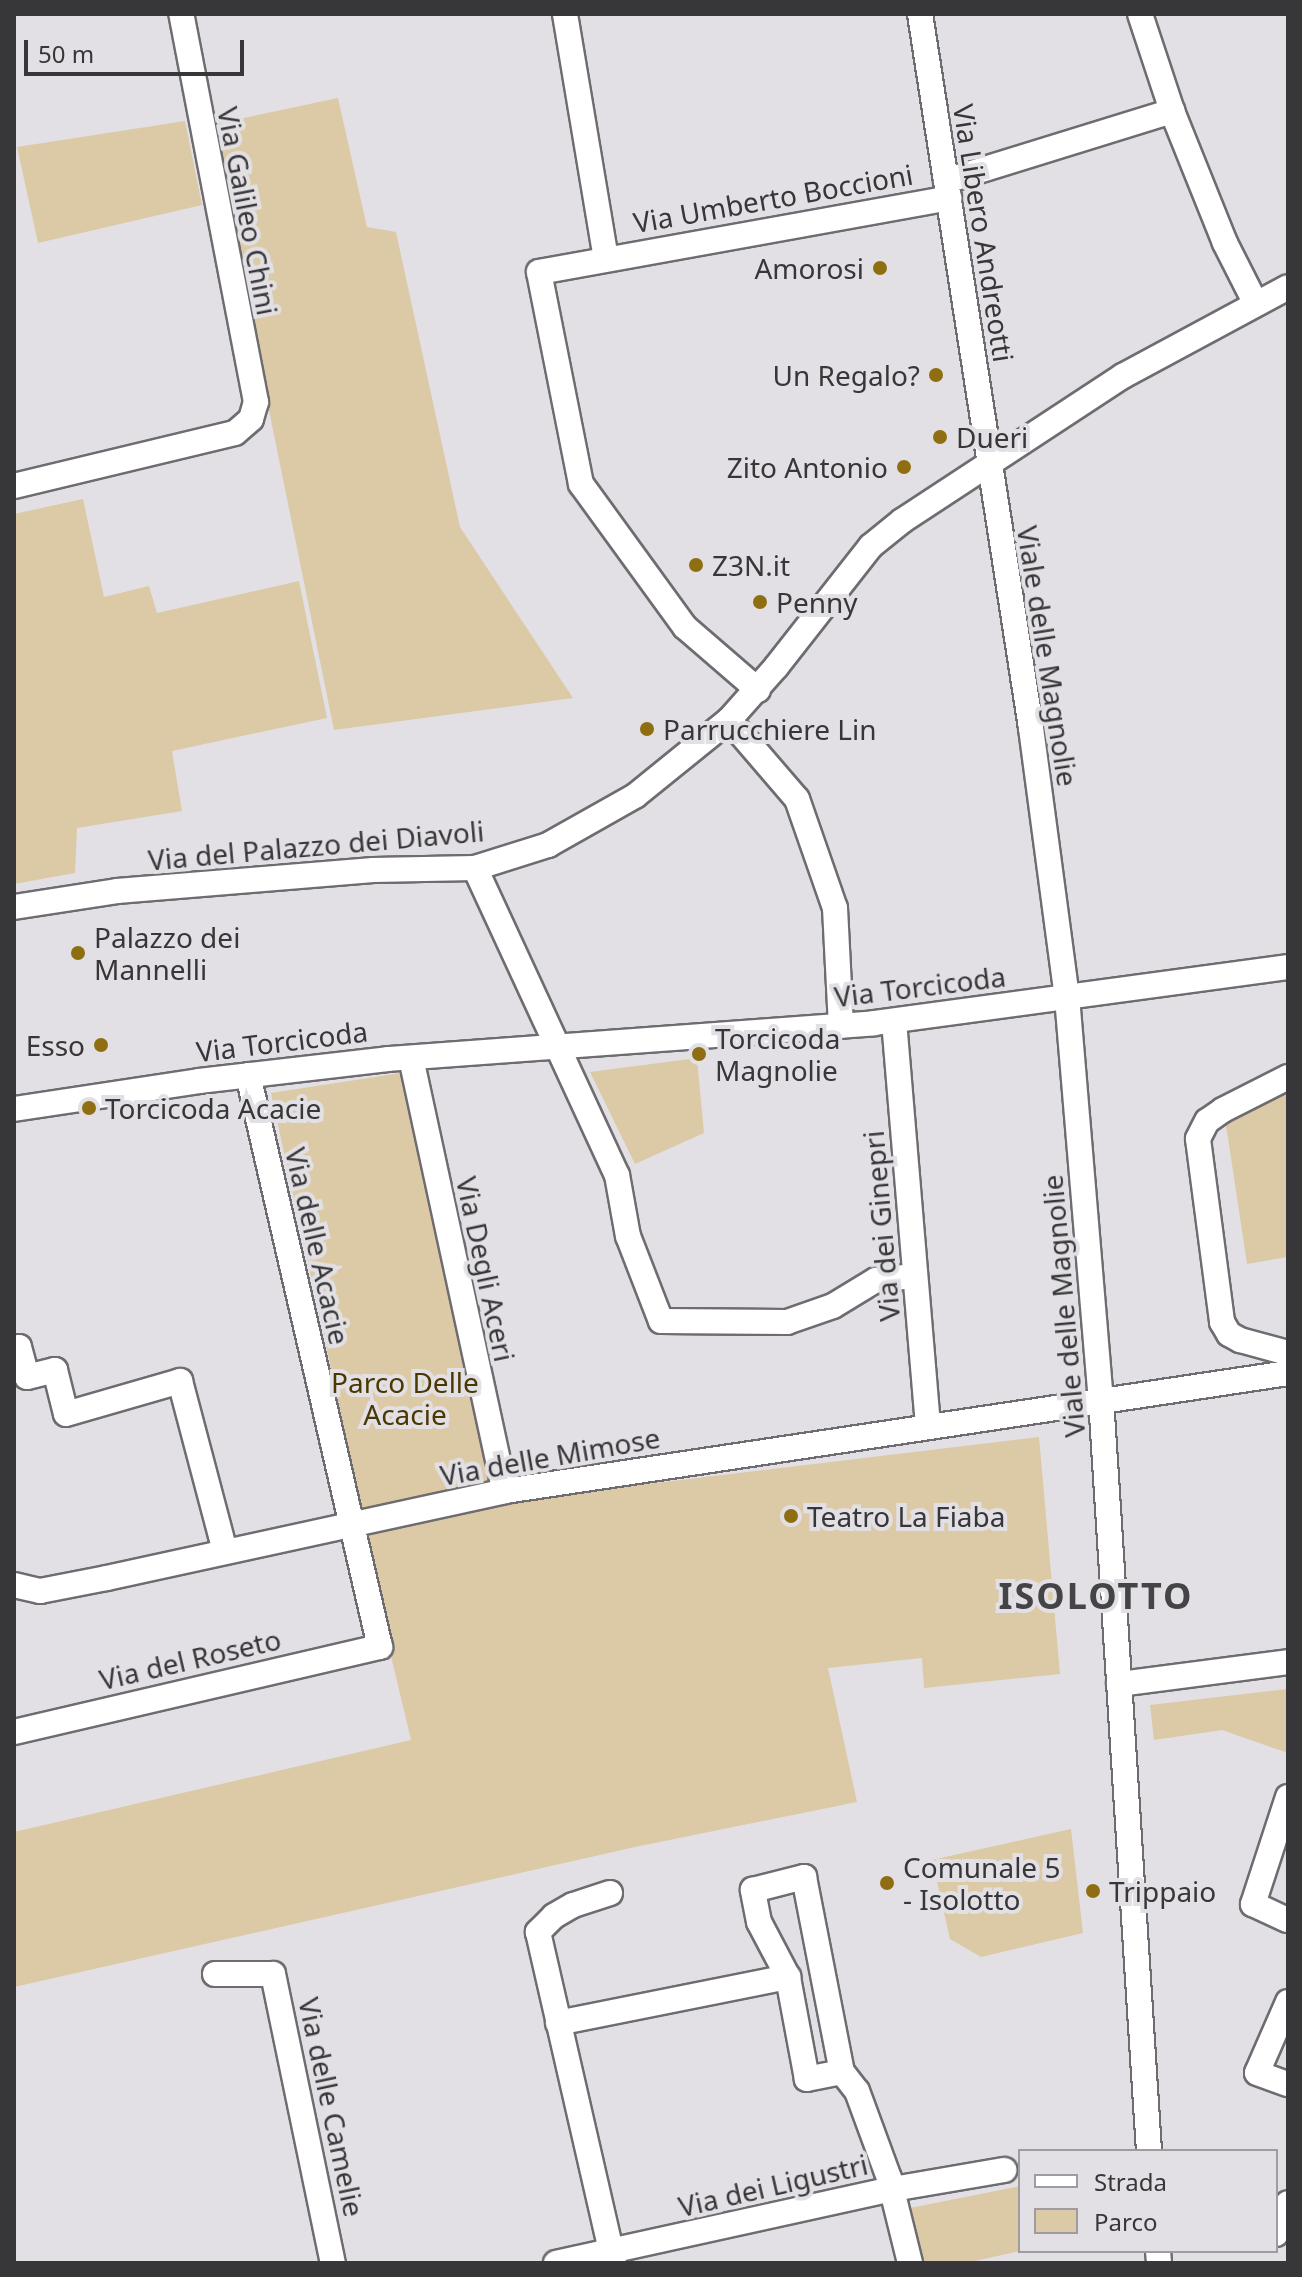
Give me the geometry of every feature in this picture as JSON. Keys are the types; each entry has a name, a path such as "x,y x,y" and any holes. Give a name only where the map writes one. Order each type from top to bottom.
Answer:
{"street":[{"name":"Via Galileo Chini","path":"14,486 235,433 251,419 256,402 181,14"},
{"path":"565,14 606,258"},
{"name":"Via Libero Andreotti","path":"920,14 989,462"},
{"path":"1140,14 1172,111 1225,243 1256,304"},
{"name":"Via Umberto Boccioni","path":"758,690 685,627 581,484 539,272 948,189 1172,111"},
{"name":"Via del Palazzo dei Diavoli","path":"14,907 117,891 373,870 475,868 548,845 600,818 693,752 729,720 758,690 871,546 989,462 1123,376 1288,287"},
{"name":"Viale delle Magnolie","path":"989,462 1031,728 1067,997 1101,1399 1149,2149"},
{"path":"729,720 797,799 835,908 841,1026"},
{"path":"475,868 617,1175 628,1236 661,1321 787,1322 833,1306 876,1280 915,1276"},
{"name":"Via Torcicoda","path":"14,1109 248,1075 411,1058 894,1021 1288,967"},
{"name":"Via dei Ginepri","path":"894,1021 928,1425"},
{"name":"Via Degli Aceri","path":"411,1058 505,1491"},
{"name":"Via delle Acacie","path":"248,1075 350,1524"},
{"path":"1288,1077 1207,1121 1198,1139 1222,1322 1229,1334 1240,1340 1288,1353"},
{"path":"14,1348 19,1347 27,1377 55,1370 66,1414 180,1381 225,1551"},
{"name":"Via delle Mimose","path":"14,1585 40,1591 505,1491 1288,1373"},
{"name":"Via del Roseto","path":"14,1732 380,1647 350,1524"},
{"path":"1119,1684 1288,1662"},
{"path":"1288,1797 1253,1904 1288,1920"},
{"path":"842,2072 807,2079 788,1977 759,1922 753,1890 804,1877 842,2072 857,2091 893,2189 910,2263"},
{"path":"610,1893 573,1905 554,1916 538,1932 612,2258"},
{"name":"Via delle Camelie","path":"215,1974 273,1974 333,2263"},
{"path":"558,2023 788,1977"},
{"path":"1288,2002 1257,2073 1288,2084"},
{"name":"Via dei Ligustri","path":"556,2263 612,2258 893,2189 1004,2170"},
{"path":"1278,2229 1288,2203"}],"green space":[{"path":"338,98 367,227 396,232 460,527 573,698 334,730 211,125"},
{"path":"185,121 202,205 38,243 17,147"},
{"path":"83,499 104,597 149,586 157,613 299,581 327,718 172,751 182,811 77,828 75,873 14,884 14,514"},
{"path":"697,1058 704,1133 635,1164 590,1072"},
{"name":"Parco Delle Acacie","path":"401,1073 492,1483 362,1511 271,1093"},
{"path":"1288,1092 1288,1257 1247,1264 1226,1125"},
{"path":"1039,1437 1060,1674 924,1688 922,1658 828,1668 857,1802 635,1847 14,1987 14,1832 411,1740 360,1526 505,1501"},
{"path":"1288,1689 1288,1753 1222,1730 1154,1740 1150,1705"},
{"path":"1071,1829 1083,1933 981,1957 950,1939 932,1860"},
{"path":"1018,2186 1018,2251 966,2263 922,2263 910,2208"}],"place":[{"name":"Amorosi","path":"880,268"},
{"name":"Un Regalo?","path":"936,375"},
{"name":"Dueri","path":"940,437"},
{"name":"Zito Antonio","path":"904,467"},
{"name":"Z3N.it","path":"696,565"},
{"name":"Penny","path":"760,602"},
{"name":"Parrucchiere Lin","path":"647,729"},
{"name":"Palazzo dei Mannelli","path":"78,953"},
{"name":"Esso","path":"101,1045"},
{"name":"Torcicoda Magnolie","path":"699,1054"},
{"name":"Torcicoda Acacie","path":"89,1108"},
{"name":"Teatro La Fiaba","path":"791,1516"},
{"name":"Comunale 5 - Isolotto","path":"887,1883"},
{"name":"Trippaio","path":"1093,1891"}],"district":[{"name":"ISOLOTTO","path":"1096,1596"}]}
